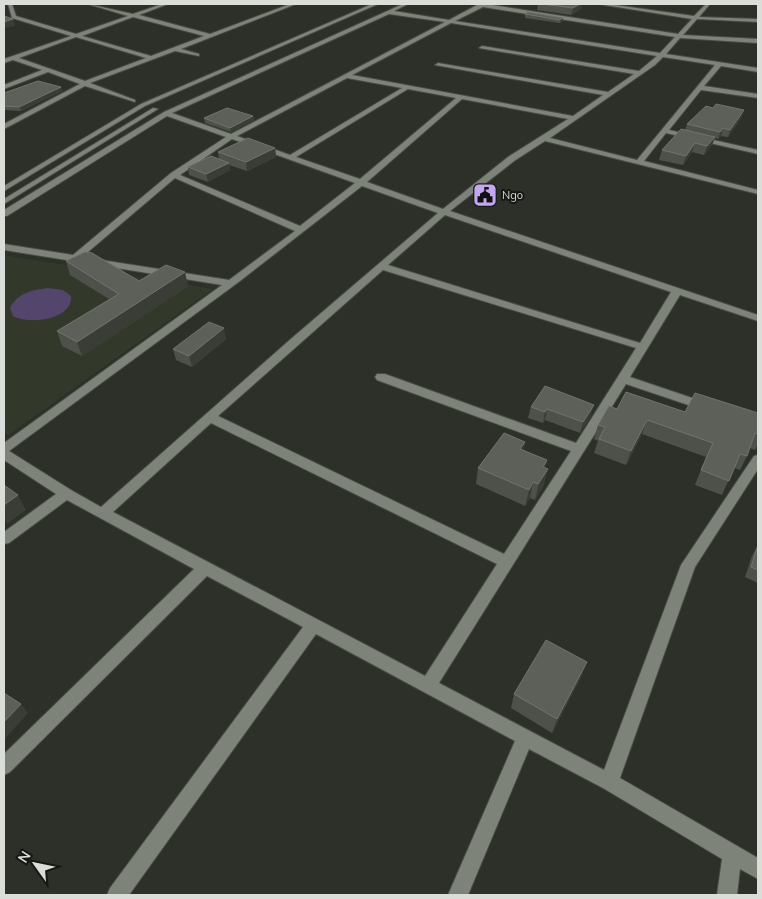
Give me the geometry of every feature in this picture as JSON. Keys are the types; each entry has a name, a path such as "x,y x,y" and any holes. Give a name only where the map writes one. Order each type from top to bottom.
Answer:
{"street":[{"path":"10,4 14,17 151,58"},
{"path":"90,4 210,36"},
{"path":"4,61 166,4"},
{"path":"4,127 86,83 294,4"},
{"path":"4,180 133,101 364,4"},
{"path":"4,189 143,105 376,4"},
{"path":"4,202 154,110 394,4"},
{"path":"4,214 166,112 406,4"},
{"path":"600,4 697,18 758,20"},
{"path":"103,513 444,212 511,159 640,74 664,54 708,4"},
{"path":"75,258 174,176 232,136 482,5 680,36 758,41"},
{"path":"388,12 448,23 664,54 758,70"},
{"path":"482,48 640,74"},
{"path":"174,49 197,55"},
{"path":"4,54 133,101"},
{"path":"638,162 702,88 719,64"},
{"path":"438,65 608,94"},
{"path":"4,86 48,70"},
{"path":"196,74 207,77"},
{"path":"346,76 573,118"},
{"path":"291,157 408,87"},
{"path":"702,88 758,96"},
{"path":"4,449 301,230 414,140 461,97"},
{"path":"166,112 444,212 758,318"},
{"path":"666,131 758,152"},
{"path":"544,139 758,192"},
{"path":"174,176 301,230"},
{"path":"4,248 229,283"},
{"path":"381,266 643,347"},
{"path":"428,685 623,379 676,291"},
{"path":"381,378 578,450"},
{"path":"623,379 722,412"},
{"path":"210,417 506,562"},
{"path":"4,454 66,494 609,782 758,869"},
{"path":"609,782 688,565 758,459"},
{"path":"4,540 66,494"},
{"path":"4,766 205,568"},
{"path":"118,895 314,624"},
{"path":"458,895 525,738"},
{"path":"727,895 732,854"}],"shaded area":[{"path":"4,255 213,289 8,435 4,433"},
{"path":"48,288 63,290 71,296 70,304 65,311 38,320 20,319 13,316 10,308 17,299 31,291"}],"building":[{"path":"542,4 580,4 573,8"},
{"path":"528,12 563,18 560,20 525,14"},
{"path":"4,16 13,19 4,22"},
{"path":"38,81 61,87 19,107 4,106 4,93"},
{"path":"716,104 744,110 730,130 723,128 720,132 687,124 706,106 713,108"},
{"path":"227,108 253,116 230,128 204,118"},
{"path":"681,129 715,137 707,146 695,143 686,156 662,150"},
{"path":"248,138 275,148 246,162 218,152"},
{"path":"211,156 229,163 206,174 188,167"},
{"path":"85,252 92,253 139,281 166,265 185,272 77,342 57,331 119,294 66,261"},
{"path":"209,322 224,328 189,356 173,349"},
{"path":"545,386 594,405 583,422 547,409 545,412 531,407"},
{"path":"626,392 685,412 695,393 758,413 758,434 755,433 747,456 740,454 729,481 701,470 713,443 647,420 631,451 599,439 605,427 598,425 609,406 617,409"},
{"path":"504,433 525,442 520,449 547,460 543,467 548,469 538,484 533,482 529,490 478,468"},
{"path":"4,485 18,495 4,505"},
{"path":"758,545 758,570 751,567"},
{"path":"546,640 587,662 557,719 514,694"},
{"path":"4,693 21,704 4,722"}],"place":[{"name":"Ngo","path":"485,195"}]}
